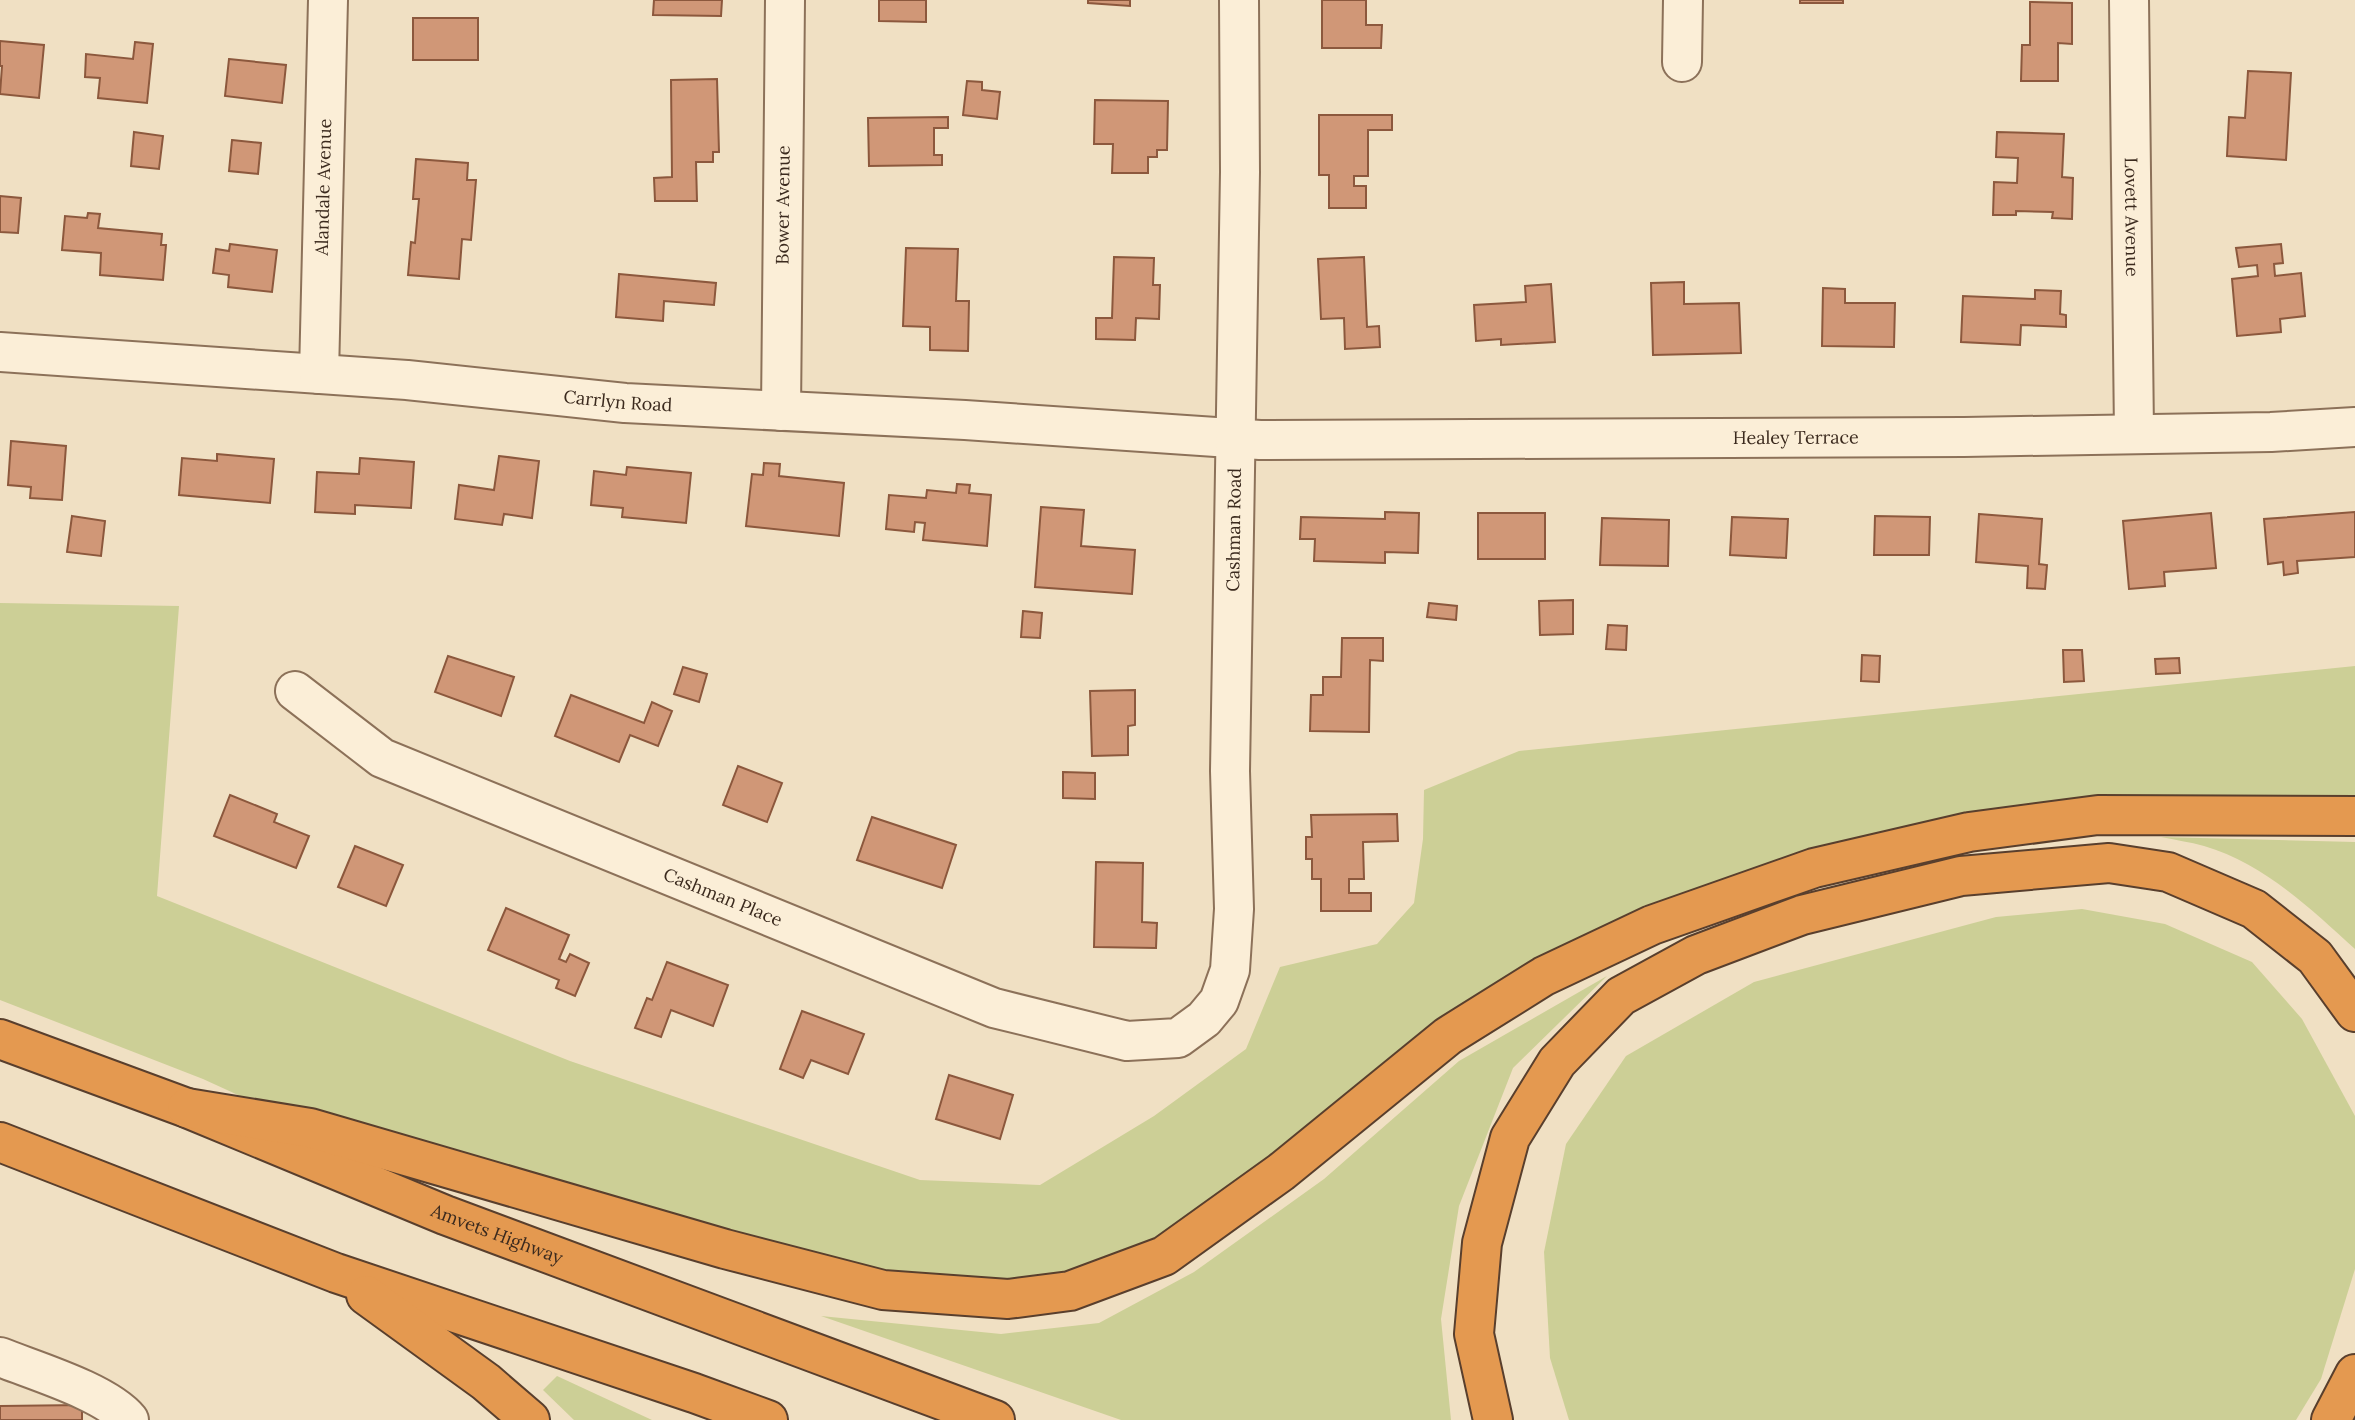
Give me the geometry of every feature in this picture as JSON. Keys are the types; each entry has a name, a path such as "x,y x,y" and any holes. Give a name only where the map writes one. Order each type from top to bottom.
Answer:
{"highway":[{"path":"187,1108 310,1128 725,1249 883,1290 1008,1300 1070,1291 1164,1256 1281,1172 1448,1036 1544,976 1652,925 1814,867 1969,832 2098,815 2355,816"},
{"path":"1493,1420 1474,1334 1482,1243 1510,1138 1557,1062 1621,996 1696,955 1802,915 1961,876 2109,863 2168,872 2254,909 2315,957 2355,1012"},
{"name":"Amvets Highway","path":"0,1040 187,1108 445,1214 995,1420"},
{"path":"0,1142 336,1273 768,1420"},
{"path":"336,1273 486,1382 530,1420"},
{"path":"2331,1420 2355,1374"}],"street":[{"name":"Alandale Avenue","path":"319,374 328,0"},
{"name":"Bower Avenue","path":"781,411 785,0"},
{"name":"Cashman Road","path":"1175,1038 1204,1019 1219,1001 1230,971 1234,909 1230,771 1237,438 1239,0"},
{"path":"1682,62 1683,0"},
{"name":"Lovett Avenue","path":"2129,0 2134,433"},
{"name":"Carrlyn Road","path":"0,352 407,380 625,403 965,420 1237,438"},
{"name":"Healey Terrace","path":"1237,438 1964,437 2271,432 2355,426"},
{"name":"Cashman Place","path":"295,691 382,758 994,1008 1127,1041 1175,1038"},
{"path":"0,1357 92,1394 121,1410 129,1420"}],"green space":[{"path":"0,603 179,606 157,896 570,1061 920,1180 1040,1185 1154,1116 1246,1049 1280,967 1377,944 1414,903 1423,839 1424,790 1519,751 2355,666 2355,816 1969,832 1544,976 1164,1256 944,1296 310,1128 203,1079 0,1000"},
{"path":"2161,837 2355,842 2355,949 2266,875 2204,846"},
{"path":"2082,909 2165,924 2252,962 2302,1019 2355,1116 2355,1269 2321,1379 2296,1420 1569,1420 1550,1358 1544,1252 1566,1144 1626,1056 1754,982 1996,917"},
{"path":"1607,976 1513,1068 1459,1206 1441,1319 1451,1420 1121,1420 821,1316 1001,1334 1099,1323 1194,1272 1324,1179 1459,1061"},
{"path":"557,1376 652,1420 574,1420 543,1390"}],"building":[{"path":"654,0 722,0 721,16 653,15"},
{"path":"879,0 926,0 926,22 879,21"},
{"path":"1088,0 1130,0 1130,6 1088,3"},
{"path":"1322,0 1366,0 1366,25 1382,25 1381,48 1322,48"},
{"path":"1800,0 1843,0 1843,3 1800,3"},
{"path":"2030,2 2072,3 2072,44 2058,43 2058,81 2021,81 2022,45 2030,45"},
{"path":"413,18 478,18 478,60 413,60"},
{"path":"0,41 44,45 39,98 0,94"},
{"path":"135,42 153,44 147,103 98,98 100,78 85,77 86,54 133,59"},
{"path":"229,59 286,65 282,103 225,96"},
{"path":"2248,71 2291,73 2286,160 2227,156 2229,117 2245,118"},
{"path":"717,79 719,152 713,152 713,162 696,162 697,201 655,201 654,178 672,177 671,80"},
{"path":"967,81 982,82 982,90 1000,92 997,119 963,115"},
{"path":"1095,100 1168,101 1167,150 1157,150 1157,157 1148,157 1148,173 1112,173 1113,144 1094,144"},
{"path":"1319,115 1392,115 1392,130 1368,130 1368,176 1354,176 1354,186 1366,186 1366,208 1329,208 1329,175 1319,175"},
{"path":"948,117 948,128 934,128 934,155 942,155 942,165 869,166 868,118"},
{"path":"134,132 163,136 159,169 131,166"},
{"path":"1997,132 2064,134 2062,177 2073,178 2072,219 2052,218 2053,212 2016,211 2016,215 1993,215 1994,182 2017,183 2018,158 1996,157"},
{"path":"232,140 261,143 258,174 229,171"},
{"path":"416,159 468,163 467,180 476,180 471,240 462,239 459,279 408,275 411,242 415,243 419,199 413,199"},
{"path":"0,196 21,198 18,233 0,232"},
{"path":"88,213 100,214 98,228 162,234 161,245 166,245 163,280 100,275 101,253 62,250 65,216 87,218"},
{"path":"230,244 277,250 272,292 228,287 229,275 213,273 216,249 229,251"},
{"path":"2281,244 2283,263 2274,264 2275,276 2301,273 2305,316 2280,319 2281,332 2237,336 2232,279 2258,276 2257,265 2239,267 2236,248"},
{"path":"906,248 958,249 956,301 969,301 968,351 930,350 930,327 903,326"},
{"path":"1114,257 1154,258 1153,285 1160,285 1159,319 1136,318 1135,340 1096,339 1096,318 1112,318"},
{"path":"1364,257 1367,327 1379,326 1380,347 1345,349 1344,318 1321,319 1318,259"},
{"path":"619,274 716,283 714,305 664,301 663,321 616,317"},
{"path":"1684,282 1684,304 1739,303 1741,353 1653,355 1651,283"},
{"path":"1551,284 1555,342 1501,345 1501,339 1476,341 1474,305 1526,302 1525,286"},
{"path":"1823,288 1845,289 1845,303 1895,303 1894,347 1822,346"},
{"path":"2035,290 2061,291 2060,314 2066,315 2066,327 2021,325 2020,345 1961,342 1963,296 2035,299"},
{"path":"11,441 66,446 62,500 30,498 31,487 8,485"},
{"path":"217,454 274,459 270,503 179,495 182,458 217,461"},
{"path":"499,456 539,461 532,518 504,514 502,525 455,519 459,485 494,490"},
{"path":"360,458 414,462 411,508 355,505 355,514 315,512 317,472 359,474"},
{"path":"764,463 780,464 779,476 844,483 839,536 746,526 752,474 763,475"},
{"path":"627,467 691,473 686,523 622,517 623,508 591,505 594,471 626,475"},
{"path":"957,484 970,485 969,493 991,495 987,546 923,540 925,523 915,522 914,532 886,529 889,495 926,498 927,490 956,493"},
{"path":"1041,507 1084,510 1081,546 1135,550 1132,594 1035,587"},
{"path":"1385,512 1419,513 1418,553 1385,552 1385,563 1314,561 1315,539 1300,539 1301,517 1385,519"},
{"path":"2355,512 2355,557 2297,561 2298,573 2284,575 2283,562 2268,564 2264,519"},
{"path":"1478,513 1545,513 1545,559 1478,559"},
{"path":"2211,513 2216,568 2164,572 2165,586 2129,589 2123,521"},
{"path":"1979,514 2042,519 2039,564 2047,565 2045,589 2027,588 2028,566 1976,562"},
{"path":"72,516 105,521 101,556 67,552"},
{"path":"1875,516 1930,517 1929,555 1874,555"},
{"path":"1732,517 1788,519 1786,558 1730,555"},
{"path":"1602,518 1669,520 1668,566 1600,565"},
{"path":"1573,600 1573,634 1540,635 1539,601"},
{"path":"1429,603 1457,606 1456,620 1427,617"},
{"path":"1023,611 1042,613 1040,638 1021,637"},
{"path":"1608,625 1627,626 1626,650 1606,649"},
{"path":"1342,638 1383,638 1383,661 1370,660 1369,732 1310,731 1311,695 1323,695 1323,677 1341,677"},
{"path":"2063,650 2082,650 2084,681 2064,682"},
{"path":"1862,655 1880,656 1879,682 1861,681"},
{"path":"448,656 514,677 501,716 435,692"},
{"path":"2179,658 2180,673 2156,674 2155,659"},
{"path":"683,667 707,674 699,702 674,694"},
{"path":"1135,690 1135,725 1128,726 1128,755 1092,756 1090,691"},
{"path":"571,695 644,723 652,702 672,711 658,746 630,735 619,762 555,736"},
{"path":"738,766 782,783 767,822 723,805"},
{"path":"1063,772 1095,773 1095,799 1063,798"},
{"path":"230,795 277,814 274,822 309,836 296,868 214,836"},
{"path":"1397,814 1398,841 1363,842 1364,879 1349,879 1349,893 1371,893 1371,911 1321,911 1321,879 1312,879 1312,859 1306,859 1306,837 1312,837 1311,815"},
{"path":"872,817 956,845 942,888 857,860"},
{"path":"355,846 403,865 386,906 338,887"},
{"path":"1096,862 1143,863 1142,922 1157,923 1156,948 1094,947"},
{"path":"506,908 569,935 559,959 566,962 570,954 589,963 575,996 556,988 559,980 488,950"},
{"path":"667,962 728,985 713,1026 671,1010 661,1037 635,1028 647,998 652,1000"},
{"path":"802,1011 864,1034 848,1074 811,1060 803,1078 780,1069"},
{"path":"949,1075 1013,1095 1000,1139 936,1119"},
{"path":"82,1405 82,1420 0,1420 0,1406"}]}
